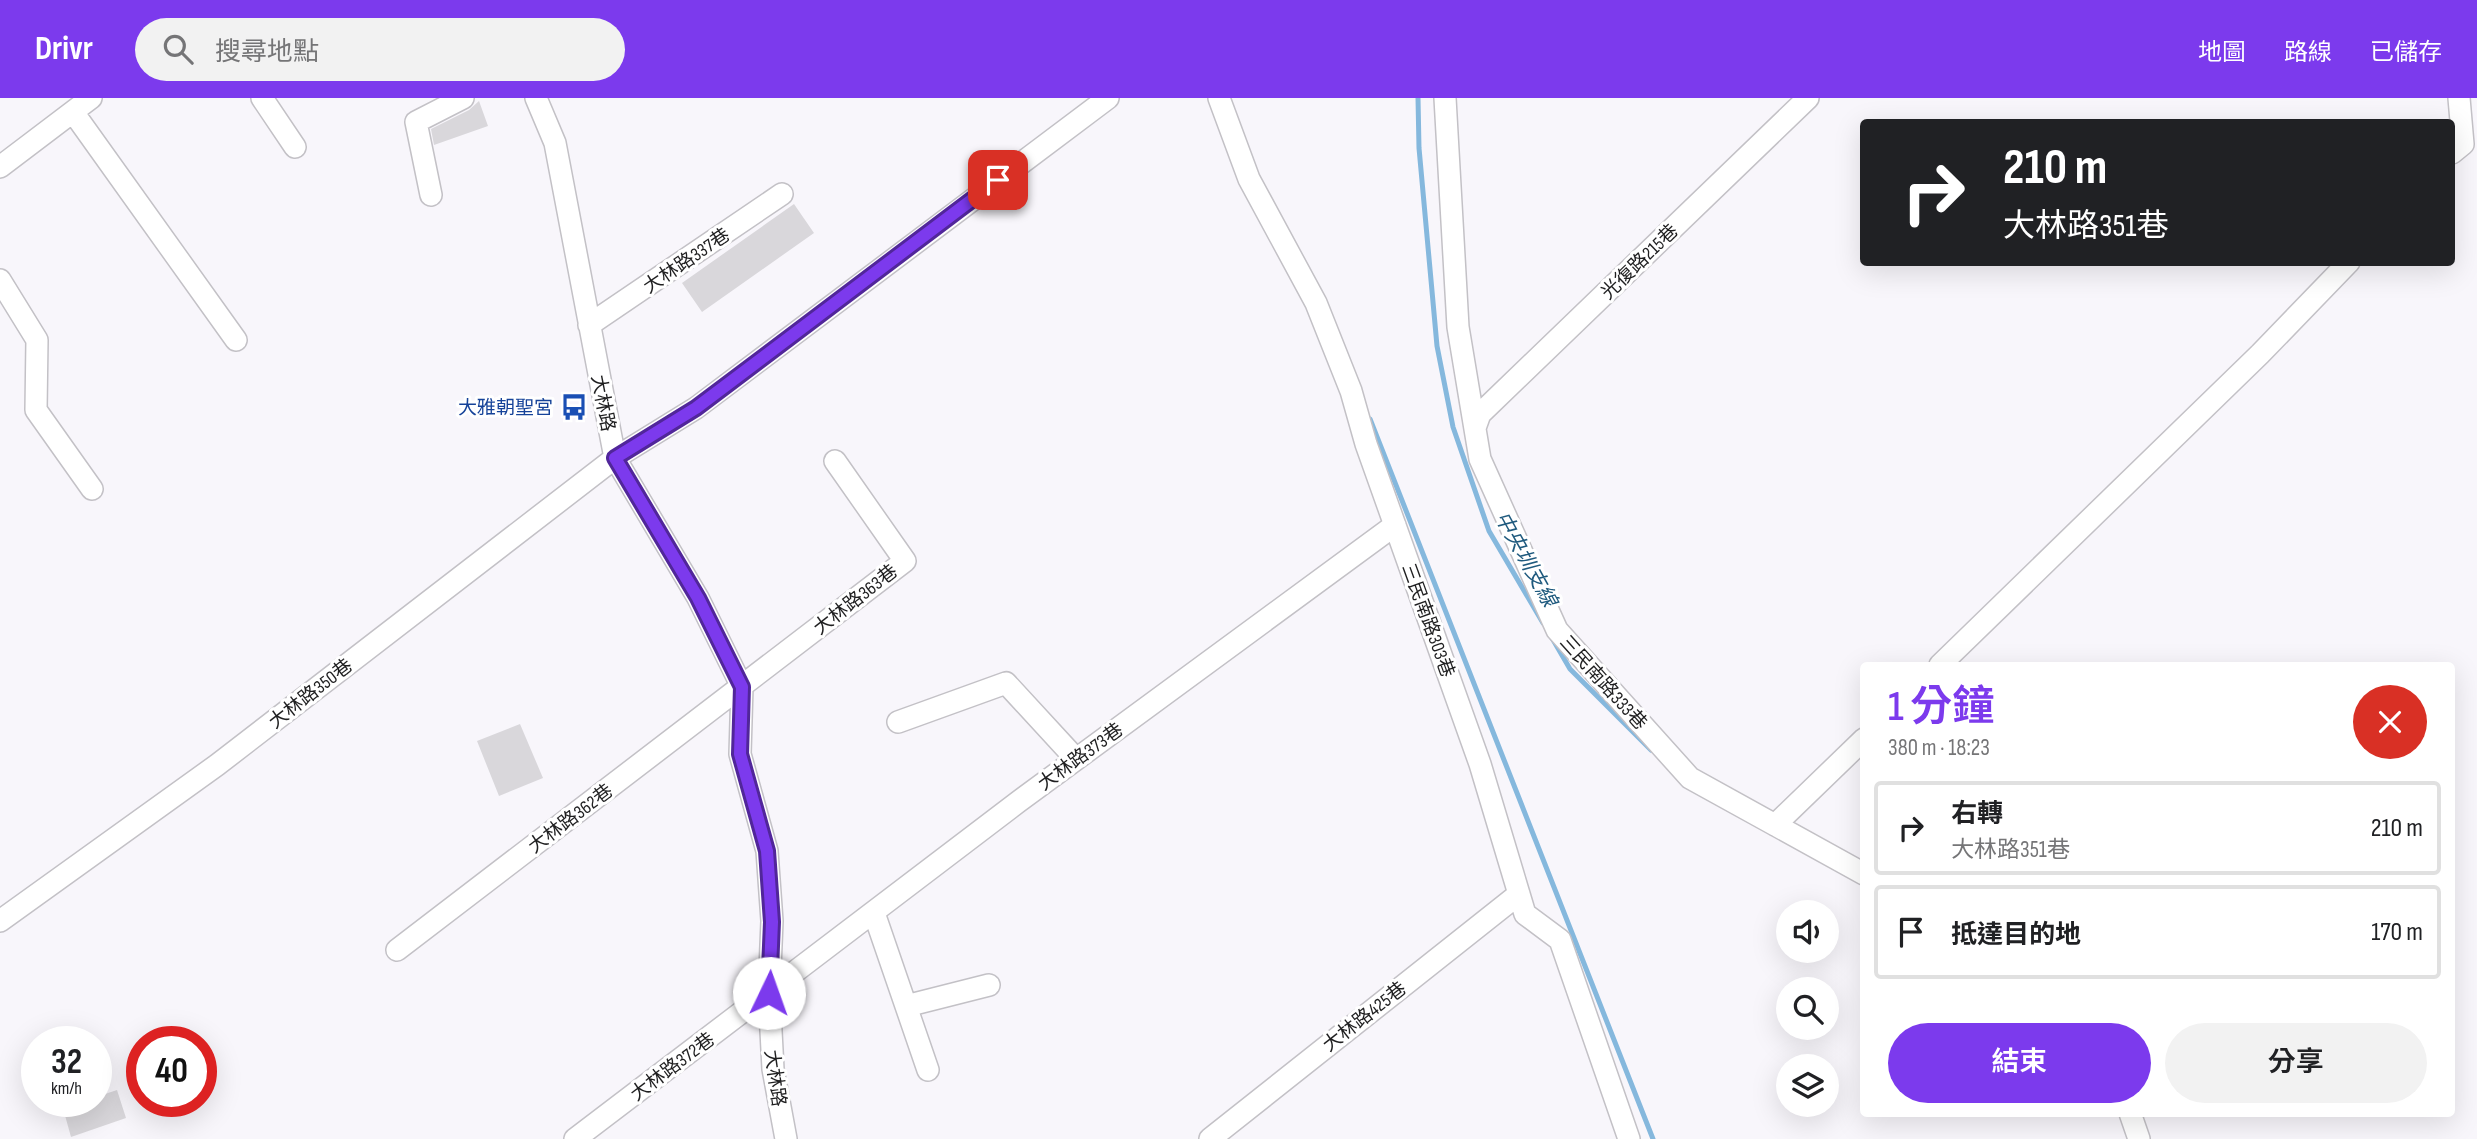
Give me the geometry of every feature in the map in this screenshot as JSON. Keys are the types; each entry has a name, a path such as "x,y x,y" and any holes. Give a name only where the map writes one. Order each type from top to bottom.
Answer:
{"street":[{"path":"0,167 91,98"},
{"path":"262,98 295,147"},
{"path":"431,195 416,122 463,98"},
{"name":"大林路","path":"536,98 555,143 615,458 698,598 742,687 740,754 767,851 772,922 769,993 773,1069 786,1139"},
{"name":"大林路350巷","path":"0,921 217,765 615,458 696,408 1108,98"},
{"name":"三民南路303巷","path":"1219,98 1249,179 1316,303 1351,391 1366,444 1480,764 1525,914 1560,940 1629,1139"},
{"name":"三民南路333巷","path":"1445,98 1458,327 1480,459 1557,630 1690,778 1860,872"},
{"name":"光復路215巷","path":"1475,428 1480,414 1808,98"},
{"path":"2455,151 2463,144 2459,98"},
{"path":"73,112 236,340"},
{"name":"大林路337巷","path":"589,325 782,194"},
{"path":"1943,662 2260,354 2345,266"},
{"path":"0,280 37,340 36,410 92,489"},
{"name":"大林路363巷","path":"742,687 905,561 835,461"},
{"name":"大林路373巷","path":"769,993 1076,759 1395,525"},
{"path":"898,722 1006,683 1076,759"},
{"name":"大林路362巷","path":"397,950 742,687"},
{"path":"1776,825 1860,743"},
{"name":"大林路425巷","path":"1210,1139 1519,894"},
{"path":"874,913 928,1070"},
{"path":"906,1006 989,985"},
{"name":"大林路372巷","path":"575,1139 769,993"},
{"path":"2131,1117 2138,1139"}],"building":[{"path":"479,101 488,126 434,145 431,129 469,110"},
{"path":"794,204 814,233 702,312 682,283"},
{"path":"520,724 543,778 499,796 477,741"},
{"path":"117,1090 126,1118 71,1137 65,1117 112,1117 112,1092"}],"waterway":[{"name":"中央圳支線","path":"1418,98 1419,148 1437,346 1453,427 1489,531 1543,623"},
{"path":"1370,419 1653,1139"},
{"name":"中央圳支線","path":"1552,638 1570,669 1651,750"}],"place":[{"name":"大雅朝聖宮","path":"574,407"}],"route":[{"path":"769,993 772,922 767,851 740,754 742,687 698,598 615,458 696,408 998,180"}]}
